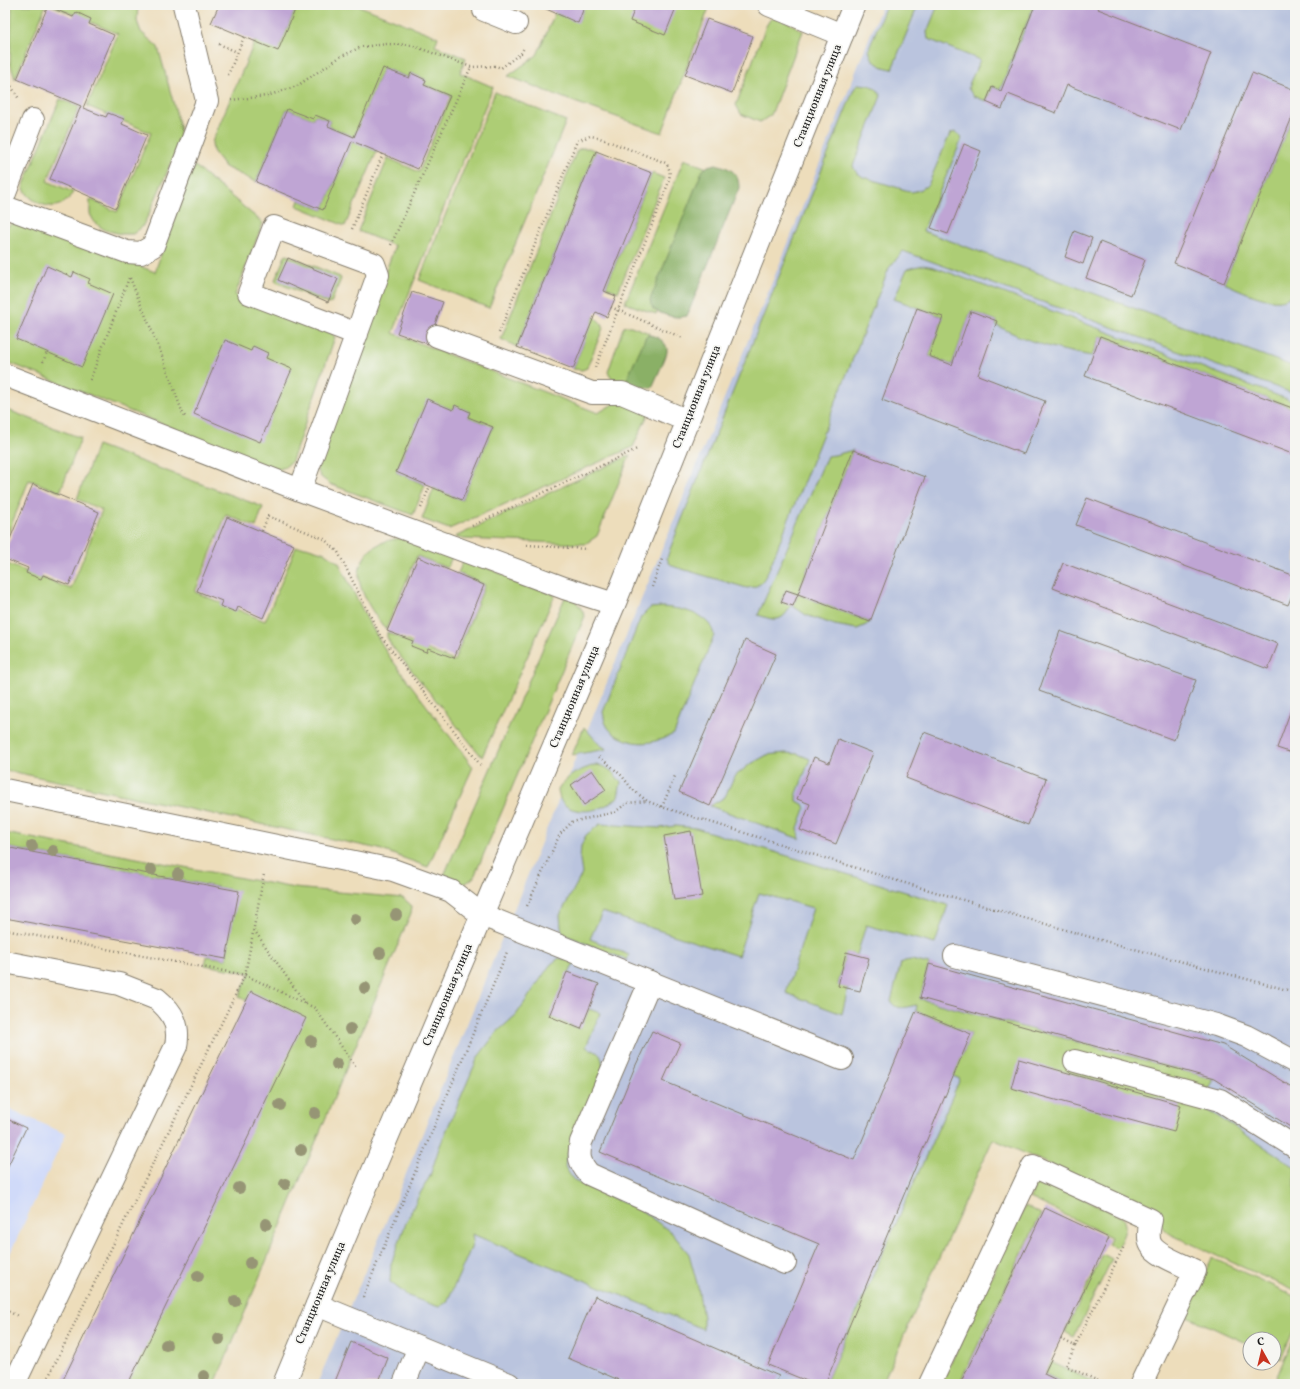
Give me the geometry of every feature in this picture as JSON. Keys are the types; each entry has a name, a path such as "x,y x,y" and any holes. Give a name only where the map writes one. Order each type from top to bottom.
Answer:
{"street":[{"path":"5,207 127,252 141,253 153,246 212,100 184,5"},
{"path":"484,5 484,10 516,23"},
{"path":"769,5 842,35"},
{"name":"Станционная улица","path":"284,1384 614,604 854,5"},
{"path":"5,193 32,120"},
{"path":"300,490 357,334 378,275 374,264 274,227 249,293 357,334"},
{"path":"437,336 592,393 622,393 688,421"},
{"path":"5,375 300,490 564,588 614,604"},
{"path":"5,790 393,870 451,891 482,915 842,1059"},
{"path":"954,956 1216,1025 1246,1036 1295,1062"},
{"path":"5,962 119,984 161,1003 171,1014 178,1032 176,1046 14,1384"},
{"path":"650,982 582,1142 579,1153 581,1164 589,1174 785,1263"},
{"path":"1075,1061 1220,1100 1295,1147"},
{"path":"930,1384 1033,1166 1151,1220 1149,1230 1151,1245 1157,1252 1195,1271 1141,1384"},
{"path":"317,1305 509,1384"},
{"path":"404,1384 419,1347"}],"path":[{"path":"5,5 5,10"},
{"path":"244,37 212,100 241,100 267,96 297,86 340,57 361,47 387,44 411,44 471,67 496,66"},
{"path":"378,275 471,67"},
{"path":"490,355 577,141 590,136 597,137 666,163 669,167 670,175 668,184 586,391"},
{"path":"342,252 383,154"},
{"path":"90,381 130,277 161,353 183,414 188,420"},
{"path":"611,307 683,338"},
{"path":"470,526 636,449"},
{"path":"262,531 268,516 324,539 338,552 380,635 482,767"},
{"path":"600,757 622,776 632,789 647,801 662,807 898,881 1096,939 1295,992"},
{"path":"662,807 675,776"},
{"path":"354,1320 516,929 560,834 572,822 614,812 627,803 647,801"},
{"path":"45,1384 245,975 264,874"},
{"path":"5,930 245,975 315,1008 357,1069"},
{"path":"253,930 306,1004"},
{"path":"1105,1384 1066,1366 1134,1226 1128,1209"},
{"path":"1061,1339 1075,1346"}],"shaded area":[{"path":"882,5 1295,5 1295,1234 960,1079 825,1384 317,1384 397,1196 787,246"},
{"path":"5,1107 66,1134 5,1264"}],"green space":[{"path":"12,5 46,5 15,79 10,63"},
{"path":"51,5 138,5 137,21 141,32 158,47 179,123 180,142 149,214 142,227 133,234 121,234 105,230 95,223 90,214 90,199 117,212 151,133 87,106 118,34"},
{"path":"297,5 357,5 438,37 435,46 466,58 460,73 493,87 393,333 598,413 613,404 619,396 650,410 633,447 449,529 422,519 434,488 462,500 493,427 468,417 470,412 455,406 453,410 427,400 396,472 425,485 413,515 330,484 321,477 316,468 317,460 395,246 358,231 388,158 419,172 451,96 424,85 426,80 411,73 409,78 383,68 354,137 328,126 330,121 315,115 313,119 287,109 256,182 225,167 213,151 212,142 255,41 278,50"},
{"path":"585,5 710,5 662,133 569,100 508,76 537,55 555,13 578,22"},
{"path":"886,5 918,5 892,69 883,67 876,63 870,54 869,49"},
{"path":"938,5 1034,5 1000,90 992,86 986,101 973,96 968,88 980,60 928,39 927,32"},
{"path":"771,18 781,18 803,31 771,115 760,122 741,114 736,105 766,26"},
{"path":"858,84 869,85 875,88 881,96 853,166 856,172 863,177 912,192 920,190 928,185 950,134 955,132 960,135 961,141 923,231 1295,367 1295,394 903,251 889,268 769,569 761,583 759,585 747,588 675,567 669,563 667,558 670,549 854,89"},
{"path":"495,92 566,121 489,308 419,280"},
{"path":"60,99 79,107 47,181 73,192 65,202 59,205 48,206 30,197 23,187"},
{"path":"1295,110 1295,285 1292,294 1286,299 1269,300 1249,294 1224,283"},
{"path":"352,141 377,151 345,226 297,206 299,200 323,210"},
{"path":"589,148 596,151 517,347 501,339 577,150"},
{"path":"684,159 712,170 656,314 625,303"},
{"path":"716,164 726,167 735,174 739,183 739,188 687,316 674,317 665,315 653,309 650,300 702,171 708,166"},
{"path":"195,166 263,223 235,295 331,332 335,337 292,461 285,467 277,470 5,361 6,228 15,223 24,222 155,272 189,173"},
{"path":"652,173 664,178 618,292 606,287"},
{"path":"287,255 340,277 341,279 331,303 328,304 276,282 275,280 285,256"},
{"path":"923,265 934,267 1295,402 1295,409 1100,336 1092,356 1079,354 1031,341 996,325 997,321 971,311 952,365 929,356 943,317 894,299 907,269"},
{"path":"594,316 602,324 603,328 587,368 582,370 573,369"},
{"path":"625,326 631,326 649,333 627,385 612,378 608,372"},
{"path":"650,335 662,340 666,345 667,352 652,388 645,388 632,385 626,381 646,336"},
{"path":"5,409 81,438 60,492 29,480 5,541"},
{"path":"97,445 263,507 256,527 226,515 195,592 265,621 296,547 306,547 325,553 339,563 367,619 389,656 473,767 428,867 379,849 5,770 5,563 71,589 102,510 77,499"},
{"path":"853,450 798,594 786,590 781,601 791,605 788,611 781,618 773,619 758,615 827,456"},
{"path":"630,455 597,536 585,544 463,539 455,537"},
{"path":"400,538 453,555 447,568 417,556 386,629 372,611 364,596 359,581 359,572 364,559 371,549 381,543"},
{"path":"464,559 555,595 482,757 391,645 387,637 387,632 454,661 485,585 458,573"},
{"path":"798,594 870,622 857,629 835,625 806,615 793,606"},
{"path":"566,595 577,603 585,616 474,877 466,883 459,885 451,884 442,880"},
{"path":"662,607 681,609 699,616 710,625 714,635 674,734 655,741 642,743 629,741 619,737 611,731 605,723 603,712 641,617 650,608"},
{"path":"584,727 600,745 607,749 572,755"},
{"path":"785,753 798,754 810,759 796,796 796,801 803,804 805,809 798,828 800,839 710,806 725,797 734,777 749,765 767,755"},
{"path":"595,765 607,768 613,772 621,782 618,797 602,807 584,811 572,809 565,805 560,799 558,790 566,780 574,774"},
{"path":"600,824 659,828 675,826 696,828 948,905 935,944 866,925 857,955 846,953 838,985 848,988 842,1014 786,993 813,908 759,893 738,956 602,912 590,939 629,955 627,960 563,934 560,915 582,874 580,859 581,846 586,835"},
{"path":"5,833 294,888 403,898 412,906 411,913 215,1384 128,1384 247,1000 239,997 250,973 205,965 207,956 226,959 238,891 5,847"},
{"path":"559,958 575,961 549,1016 580,1029 589,1009 600,1013 586,1047 601,1057 603,1069 566,1158 565,1167 574,1181 642,1211 672,1233 689,1254 698,1287 703,1318 703,1329 472,1234 473,1241 471,1248 447,1302 439,1307 408,1296 390,1282 391,1264 406,1223 430,1176 439,1148 478,1057 497,1032 516,1015 550,965"},
{"path":"911,960 929,964 920,999 1214,1079 1200,1109 1214,1114 1295,1167 1295,1291 1172,1235 1164,1227 1161,1215 993,1139 882,1384 825,1384 960,1079 953,1076 971,1034 916,1011 917,1005 902,1008 893,1004 891,1001 901,963"},
{"path":"1039,1177 1122,1217 1125,1229 1123,1237 1117,1248 1108,1244 1111,1237 1030,1198"},
{"path":"1025,1206 1041,1214 959,1384 941,1384"},
{"path":"1103,1254 1112,1259 1074,1337 1065,1332"},
{"path":"1212,1258 1295,1296 1295,1327 1282,1357 1282,1331 1242,1331 1242,1341 1185,1315"},
{"path":"1295,1336 1295,1384 1273,1384 1279,1371 1282,1371 1282,1364"},
{"path":"1051,1362 1098,1384 1066,1384 1045,1374"}],"building":[{"path":"219,5 297,5 278,51 211,23"},
{"path":"537,5 585,5 578,23"},
{"path":"636,5 677,5 665,35 630,21"},
{"path":"1035,5 1100,5 1098,9 1211,53 1181,130 1067,85 1056,113 1008,94 1002,109 986,102 992,87 1001,91"},
{"path":"48,6 73,17 76,12 91,19 89,24 114,35 83,108 106,117 108,113 124,119 122,124 147,135 116,208 50,179 81,106 17,79"},
{"path":"707,19 753,36 732,93 685,75"},
{"path":"383,68 409,78 411,73 426,80 424,85 450,96 418,169 352,141 323,210 256,182 287,109 313,119 315,115 330,121 328,126 354,137"},
{"path":"1252,73 1295,90 1295,110 1224,283 1174,263"},
{"path":"964,144 981,151 948,234 931,228"},
{"path":"596,151 652,173 604,291 616,296 607,317 596,312 573,369 517,347"},
{"path":"1074,231 1092,238 1083,264 1065,257"},
{"path":"1100,242 1145,260 1131,295 1086,278"},
{"path":"288,258 338,279 328,302 278,280"},
{"path":"47,266 72,277 74,272 90,279 88,283 113,294 82,367 16,339"},
{"path":"412,292 443,302 428,344 397,333"},
{"path":"917,308 943,317 929,356 952,365 971,311 997,321 978,375 1045,401 1024,454 882,400"},
{"path":"1100,336 1295,409 1295,455 1085,376"},
{"path":"225,340 251,351 253,346 268,353 266,358 292,369 260,442 194,414"},
{"path":"427,399 453,410 455,405 470,412 468,417 493,427 462,500 396,472"},
{"path":"853,450 925,477 870,622 798,594"},
{"path":"33,484 99,512 69,585 43,575 41,579 26,573 28,568 5,559 5,551"},
{"path":"1087,498 1295,576 1295,588 1288,605 1076,525"},
{"path":"227,517 294,545 263,618 238,607 236,612 220,606 222,601 197,591"},
{"path":"418,557 484,585 454,658 428,648 426,652 411,646 413,641 387,631"},
{"path":"1063,563 1278,644 1268,669 1053,588"},
{"path":"786,590 798,594 793,606 781,602"},
{"path":"1060,631 1196,680 1174,740 1039,691"},
{"path":"745,640 776,654 710,806 679,792"},
{"path":"1295,699 1295,754 1277,748"},
{"path":"924,732 1046,779 1028,825 906,778"},
{"path":"838,739 873,753 836,844 800,830 810,804 797,799 814,757 829,763"},
{"path":"592,770 606,790 584,805 571,785"},
{"path":"691,831 702,896 674,900 664,836"},
{"path":"5,847 239,891 226,959 5,918"},
{"path":"846,952 869,958 860,991 838,986"},
{"path":"929,964 1223,1045 1295,1089 1295,1130 1214,1079 920,998"},
{"path":"567,972 599,984 581,1029 549,1016"},
{"path":"251,991 306,1018 128,1384 61,1384"},
{"path":"916,1011 971,1034 825,1384 814,1384 768,1365 819,1244 600,1152 634,1069 652,1031 680,1043 663,1081 854,1160"},
{"path":"1019,1059 1181,1105 1174,1132 1011,1088"},
{"path":"5,1118 26,1128 5,1172"},
{"path":"1045,1208 1109,1238 1044,1374 1065,1384 960,1384"},
{"path":"595,1296 779,1376 775,1384 628,1384 568,1358"},
{"path":"351,1342 388,1358 378,1384 334,1384"}]}
